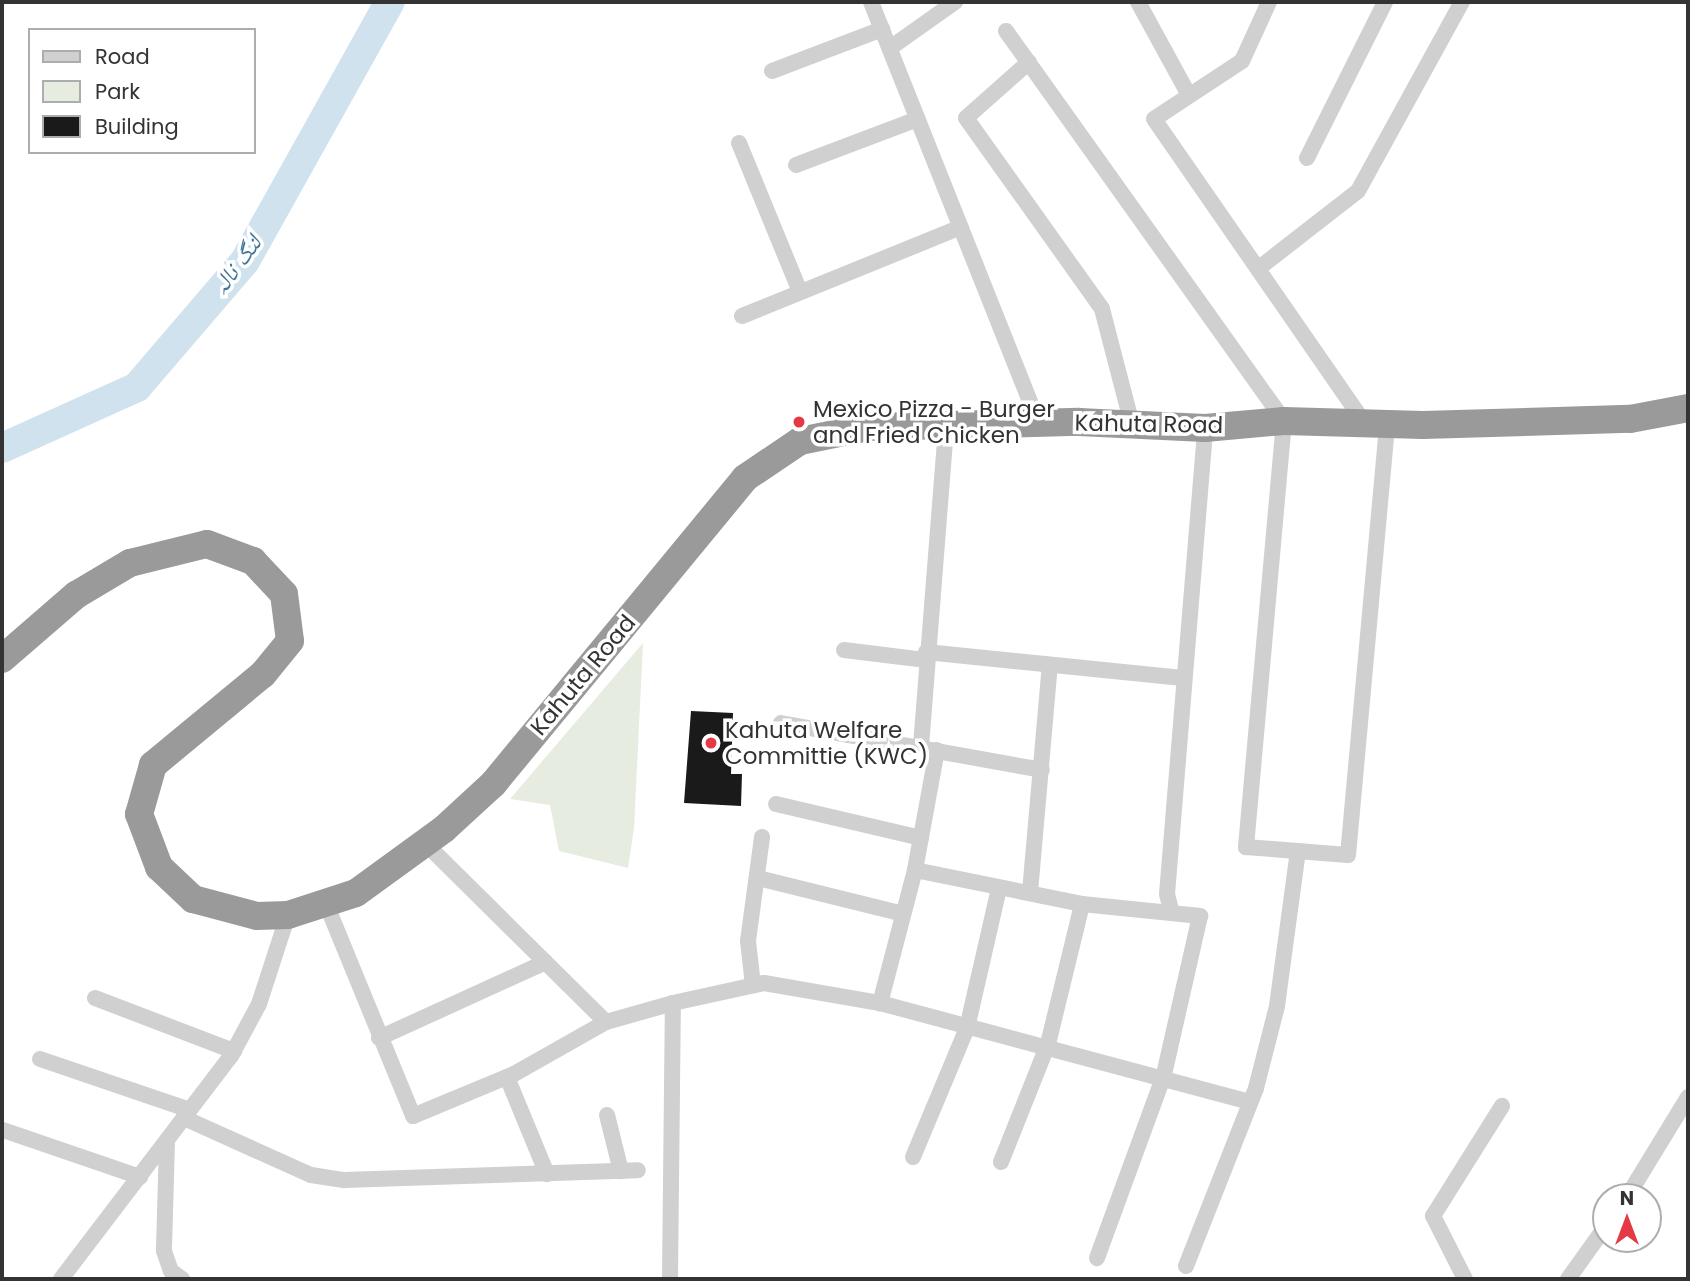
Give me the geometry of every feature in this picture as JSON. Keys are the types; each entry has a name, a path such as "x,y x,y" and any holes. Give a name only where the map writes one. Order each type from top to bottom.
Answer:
{"highway":[{"name":"Kahuta Road","path":"2,660 40,622 130,563 207,544 253,561 284,594 290,641 263,674 153,765 139,814 159,867 193,898 257,916 288,915 327,906 426,844 493,784 746,478 800,441 869,427 1132,424 1205,428 1284,421 1377,425 1630,419 1688,408"}],"street":[{"path":"871,2 1040,426"},
{"path":"890,48 955,2"},
{"path":"1138,2 1189,96"},
{"path":"1006,31 1284,421 1246,847 1348,855 1377,425 1259,268 1154,119 1242,61 1269,2"},
{"path":"1259,268 1358,191 1462,2"},
{"path":"1307,158 1377,4"},
{"path":"772,71 882,29"},
{"path":"1029,62 966,118 1102,309 1132,424"},
{"path":"796,165 918,119"},
{"path":"739,143 800,292"},
{"path":"742,316 961,227"},
{"path":"880,1003 921,838 929,748 926,656 946,428"},
{"path":"1171,910 1167,894 1205,428"},
{"path":"844,650 1183,678"},
{"path":"1030,892 1050,665"},
{"path":"781,723 1041,770"},
{"path":"776,804 921,838"},
{"path":"753,985 748,941 762,837"},
{"path":"426,844 606,1022"},
{"path":"1186,1266 1247,1101 1256,1088 1277,1006 1298,851"},
{"path":"915,870 1082,904 1171,910 1200,916 1203,924 1164,1075 1097,1258"},
{"path":"758,878 903,914"},
{"path":"913,1157 967,1028 999,888"},
{"path":"1001,1162 1048,1044 1082,904"},
{"path":"327,906 379,1038 413,1115 507,1077 606,1022 753,985 795,986 880,1003 967,1028 1048,1044 1164,1075 1247,1101"},
{"path":"61,1279 234,1051 259,1004 288,915"},
{"path":"379,1038 546,962"},
{"path":"95,998 234,1051"},
{"path":"670,1279 673,1003"},
{"path":"40,1059 187,1114 311,1175 358,1180 638,1170"},
{"path":"507,1077 547,1174"},
{"path":"1636,1183 1688,1097"},
{"path":"1465,1279 1433,1216 1502,1106"},
{"path":"607,1115 621,1171"},
{"path":"4,1130 141,1177"},
{"path":"167,1141 164,1251 171,1271 182,1279"},
{"path":"1568,1279 1592,1246"}],"green space":[{"path":"643,643 634,828 628,868 559,851 550,805 510,799"}],"building":[{"name":"Kahuta Welfare Committie (KWC)","path":"691,711 733,713 731,774 742,774 741,806 684,803"}],"waterway":[{"name":"لنگ نالہ","path":"2,448 137,387 245,261 390,2"}],"place":[{"name":"Mexico Pizza - Burger and Fried Chicken","path":"799,422"},
{"name":"Kahuta Welfare Committie (KWC)","path":"711,743"}]}
